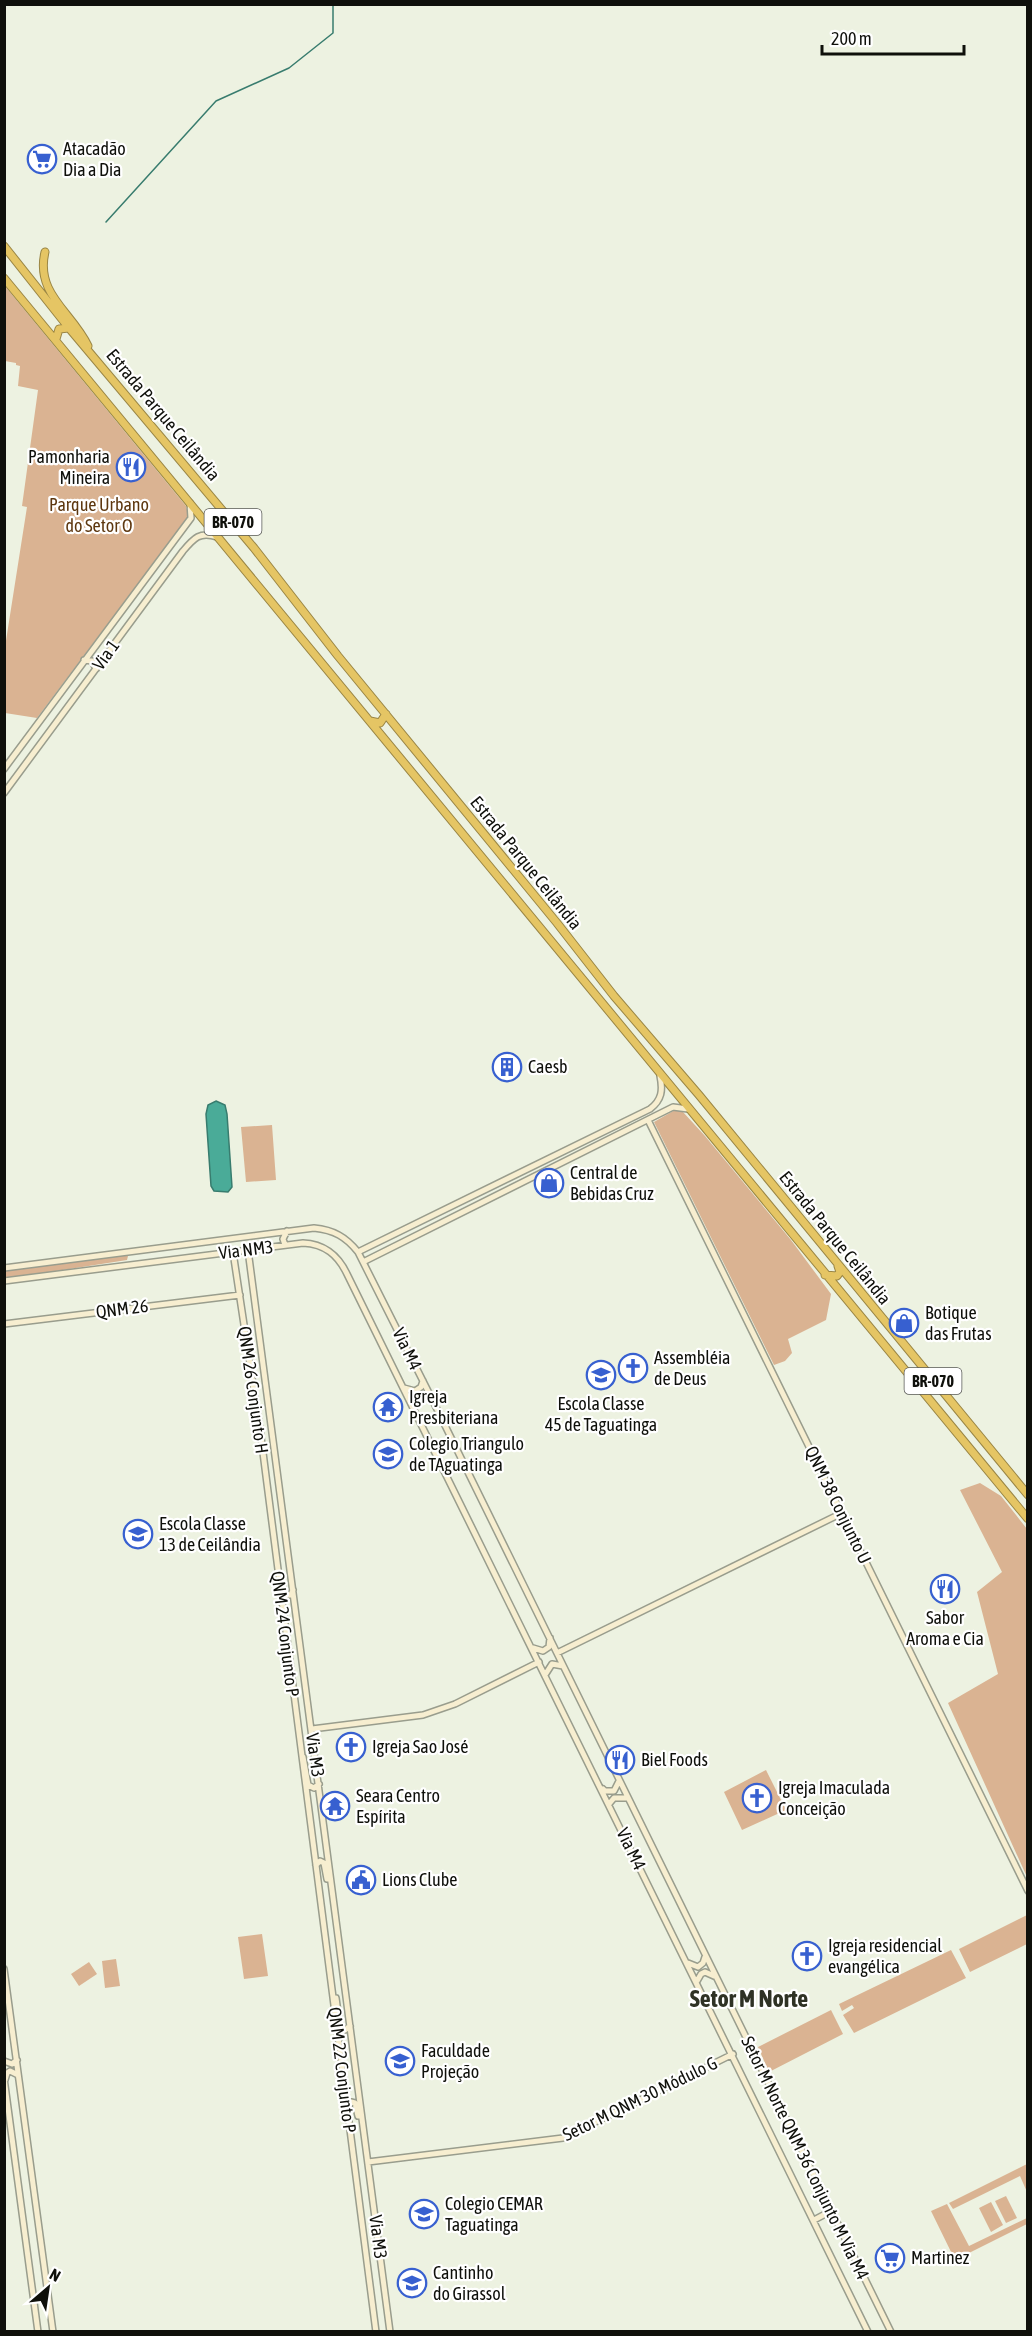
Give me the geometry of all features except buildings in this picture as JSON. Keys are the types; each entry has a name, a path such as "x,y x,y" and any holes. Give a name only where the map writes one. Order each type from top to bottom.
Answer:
{"highway":[{"name":"Estrada Parque Ceilândia","path":"4,246 69,328 254,548 587,962 1028,1496"},
{"path":"45,252 42,264 46,285 52,297 83,336 91,354"},
{"name":"Estrada Parque Ceilândia","path":"4,278 660,1076 1028,1519"},
{"path":"56,339 59,329 69,328"},
{"path":"369,721 380,723 386,714"},
{"path":"575,971 577,963 587,962"},
{"path":"825,1275 837,1276 840,1272 838,1266"}],"main road":[{"name":"Via 1","path":"4,769 191,518 190,503"},
{"name":"Via 1","path":"4,793 192,541 204,533 217,537"},
{"path":"84,660 92,661 96,669"},
{"path":"358,1252 650,1109 660,1099 662,1085 660,1076"},
{"path":"363,1262 654,1116 677,1107 688,1109"},
{"path":"650,1109 654,1112 654,1116"},
{"name":"QNM 38 Conjunto U","path":"648,1120 1028,1891"},
{"name":"Via NM3","path":"4,1268 314,1228 345,1237 363,1262"},
{"path":"285,1245 283,1239 287,1231"},
{"path":"265,1234 271,1239 269,1247"},
{"path":"384,1239 389,1249"},
{"name":"Via NM3","path":"4,1281 311,1243 327,1249 337,1257 404,1388"},
{"path":"144,1250 141,1254 145,1263"},
{"name":"Via M3","path":"248,1250 390,2331"},
{"path":"127,1252 132,1256 127,1266"},
{"path":"233,1252 240,1295"},
{"name":"Via M4","path":"363,1262 624,1792"},
{"path":"237,1277 244,1272 251,1274"},
{"name":"QNM 26","path":"4,1324 240,1295"},
{"name":"QNM 26 Conjunto H","path":"240,1295 273,1539"},
{"path":"404,1388 415,1391 421,1387 423,1381"},
{"name":"Via M4","path":"404,1388 868,2331"},
{"path":"411,1404 419,1396 431,1397"},
{"path":"261,1437 266,1431 273,1435"},
{"path":"557,1653 842,1513"},
{"name":"QNM 24 Conjunto P","path":"273,1539 300,1746"},
{"path":"274,1551 284,1593 290,1595 294,1590"},
{"path":"532,1647 540,1652 543,1651 549,1647 550,1638"},
{"path":"312,1729 423,1715 455,1704 538,1662"},
{"path":"545,1675 552,1664 563,1666"},
{"path":"291,1676 295,1672 302,1672 304,1697 310,1716"},
{"path":"300,1746 306,1764 308,1785 314,1788 319,1784"},
{"path":"300,1746 330,1977 340,2027 345,2030 350,2026"},
{"path":"601,1788 605,1791 614,1791 619,1780"},
{"name":"Setor M Norte QNM 36 Conjunto M Via M4","path":"624,1792 891,2331"},
{"path":"609,1804 616,1797 628,1798"},
{"path":"316,1866 320,1861 325,1864 329,1890 335,1906"},
{"path":"687,1961 691,1966 698,1967 703,1963 705,1957"},
{"path":"4,1969 53,2331"},
{"path":"697,1982 701,1974 705,1972 716,1977"},
{"name":"QNM 22 Conjunto P","path":"330,1977 356,2176"},
{"name":"Setor M QNM 30 Módulo G","path":"368,2162 563,2138 733,2054"},
{"path":"4,2061 12,2064 17,2060"},
{"path":"18,2075 10,2071 6,2073 5,2079 38,2331"},
{"path":"347,2107 352,2102 357,2105 366,2147"},
{"path":"356,2176 365,2220 372,2222 375,2217"},
{"path":"356,2176 376,2331"},
{"path":"814,2220 831,2211"},
{"path":"372,2299 377,2294 382,2296 385,2320 390,2331"}],"green space":[{"name":"Parque Urbano do Setor O","path":"4,285 186,506 189,516 37,718 5,713 5,647 27,507 22,506 38,390 18,386 20,366 5,361"},
{"path":"675,1110 683,1112 705,1136 791,1240 831,1294 826,1320 788,1339 792,1353 785,1361 774,1365 654,1122"},
{"path":"272,1125 276,1180 246,1182 241,1127"},
{"path":"128,1256 127,1260 5,1279 4,1269"},
{"path":"980,1483 1001,1496 1027,1529 1027,1877 948,1703 998,1674 977,1592 1002,1572 960,1490"},
{"path":"766,1770 786,1810 742,1830 724,1792"},
{"path":"1027,1915 1027,1944 970,1972 959,1949"},
{"path":"262,1934 268,1976 244,1979 238,1937"},
{"path":"951,1950 966,1978 854,2033 843,2015 854,2008 852,2005 842,2011 839,2004"},
{"path":"116,1959 120,1986 105,1988 102,1961"},
{"path":"89,1962 97,1974 79,1986 71,1974"},
{"path":"831,2010 843,2034 769,2072 758,2047"},
{"path":"1027,2164 1027,2192 1020,2176 953,2209 949,2203"},
{"path":"1006,2196 1017,2218 1006,2223 995,2201"},
{"path":"991,2202 1003,2225 991,2232 979,2208"},
{"path":"947,2204 969,2246 1027,2218 1027,2224 955,2260 931,2211"}],"water":[{"path":"216,1101 225,1105 227,1114 232,1187 228,1192 214,1191 211,1186 206,1114 208,1105"}],"waterway":[{"path":"106,222 216,101 289,68 333,33 333,4"}],"place":[{"name":"Atacadão Dia a Dia","path":"42,159"},
{"name":"Pamonharia Mineira","path":"131,467"},
{"name":"Caesb","path":"507,1067"},
{"name":"Central de Bebidas Cruz","path":"549,1183"},
{"name":"Botique das Frutas","path":"904,1323"},
{"name":"Assembléia de Deus","path":"633,1368"},
{"name":"Escola Classe 45 de Taguatinga","path":"601,1375"},
{"name":"Igreja Presbiteriana","path":"388,1407"},
{"name":"Colegio Triangulo de TAguatinga","path":"388,1454"},
{"name":"Escola Classe 13 de Ceilândia","path":"138,1534"},
{"name":"Sabor Aroma e Cia","path":"945,1589"},
{"name":"Igreja Sao José","path":"351,1747"},
{"name":"Biel Foods","path":"620,1760"},
{"name":"Igreja Imaculada Conceição","path":"757,1798"},
{"name":"Seara Centro Espírita","path":"335,1806"},
{"name":"Lions Clube","path":"361,1880"},
{"name":"Igreja residencial evangélica","path":"807,1956"},
{"name":"Faculdade Projeção","path":"400,2061"},
{"name":"Colegio CEMAR Taguatinga","path":"424,2214"},
{"name":"Martinez","path":"890,2258"},
{"name":"Cantinho do Girassol","path":"412,2283"}],"district":[{"name":"Setor M Norte","path":"749,1999"}]}
